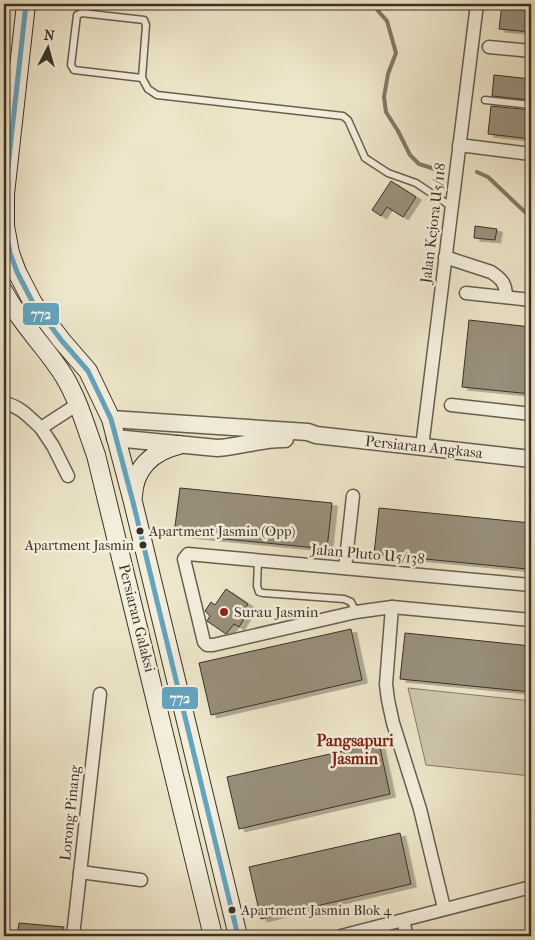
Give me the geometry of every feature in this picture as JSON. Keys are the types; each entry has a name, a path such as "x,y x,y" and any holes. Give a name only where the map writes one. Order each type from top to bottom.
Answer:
{"main road":[{"name":"Persiaran Galaksi","path":"26,4 5,194 5,226 10,253 17,272 33,303 88,371 110,430 133,502 238,936"},
{"name":"Persiaran Galaksi","path":"4,292 12,308 63,375 78,404 96,455 214,936"},
{"path":"63,375 73,378 83,389 110,430 105,446 112,491 108,502"},
{"path":"133,502 133,488 137,475 144,464 166,448 179,445"}],"street":[{"name":"Jalan Kejora U5/118","path":"422,447 477,4"},
{"path":"489,47 531,52"},
{"path":"459,145 531,154"},
{"path":"445,257 491,272 506,286 506,297"},
{"path":"466,293 531,300"},
{"path":"4,402 23,410 41,428 50,440 68,476"},
{"path":"41,428 78,404"},
{"path":"451,405 531,414"},
{"name":"Persiaran Angkasa","path":"110,430 308,432 316,436 531,459"},
{"name":"Persiaran Angkasa","path":"110,430 179,445 230,447 274,439 308,441 316,436"},
{"path":"345,568 353,496"},
{"name":"Jalan Pluto U5/138","path":"531,585 188,554 184,559 204,642 207,645 356,612 392,606 531,620"},
{"path":"392,606 386,684 388,700 420,809 444,908"},
{"name":"Lorong Pinang","path":"73,936 100,694"},
{"path":"80,872 141,880"},
{"path":"341,936 531,887"},
{"path":"403,921 407,936"}],"lane":[{"path":"142,78 74,70 72,64 77,15 82,13 144,20 146,25 142,78 148,89 157,95 343,116 348,120 365,158 388,173 416,183 452,207"},
{"path":"485,100 531,105"},
{"path":"258,560 257,586 262,594 344,599 351,602 356,612"}],"shaded area":[{"path":"408,688 531,701 531,776 426,765"}],"building":[{"path":"502,4 531,7 531,32 499,29"},
{"path":"494,75 531,79 531,100 492,96"},
{"path":"491,106 531,110 531,139 488,134"},
{"path":"391,181 416,197 403,217 387,207 381,216 372,210"},
{"path":"475,226 497,229 495,240 474,238"},
{"path":"469,320 531,327 531,394 462,387"},
{"path":"180,488 332,503 327,549 174,534"},
{"path":"379,508 531,523 527,569 374,554"},
{"name":"Surau Jasmin","path":"226,589 248,604 243,611 247,614 239,627 234,624 226,634 207,621 210,616 205,611 211,602 215,605"},
{"path":"351,629 362,680 211,715 199,663"},
{"path":"405,633 531,646 531,692 400,679"},
{"path":"379,743 390,794 239,829 227,777"},
{"path":"400,833 411,884 261,919 249,867"},
{"path":"19,923 64,927 63,936 17,936"}],"waterway":[{"path":"372,4 387,21 396,53 388,74 384,97 386,112 410,155 419,164 435,169"},
{"path":"477,172 488,177 525,212 531,214"}],"transit line":[{"name":"772","path":"26,4 5,194 5,226 10,253 17,272 33,303 88,371 111,419 133,502 238,936"}],"place":[{"name":"Apartment Jasmin (Opp)","path":"140,531"},
{"name":"Apartment Jasmin","path":"143,545"},
{"name":"Surau Jasmin","path":"224,612"},
{"name":"Apartment Jasmin Blok 4","path":"232,910"}],"district":[{"name":"Pangsapuri Jasmin","path":"355,749"}]}
